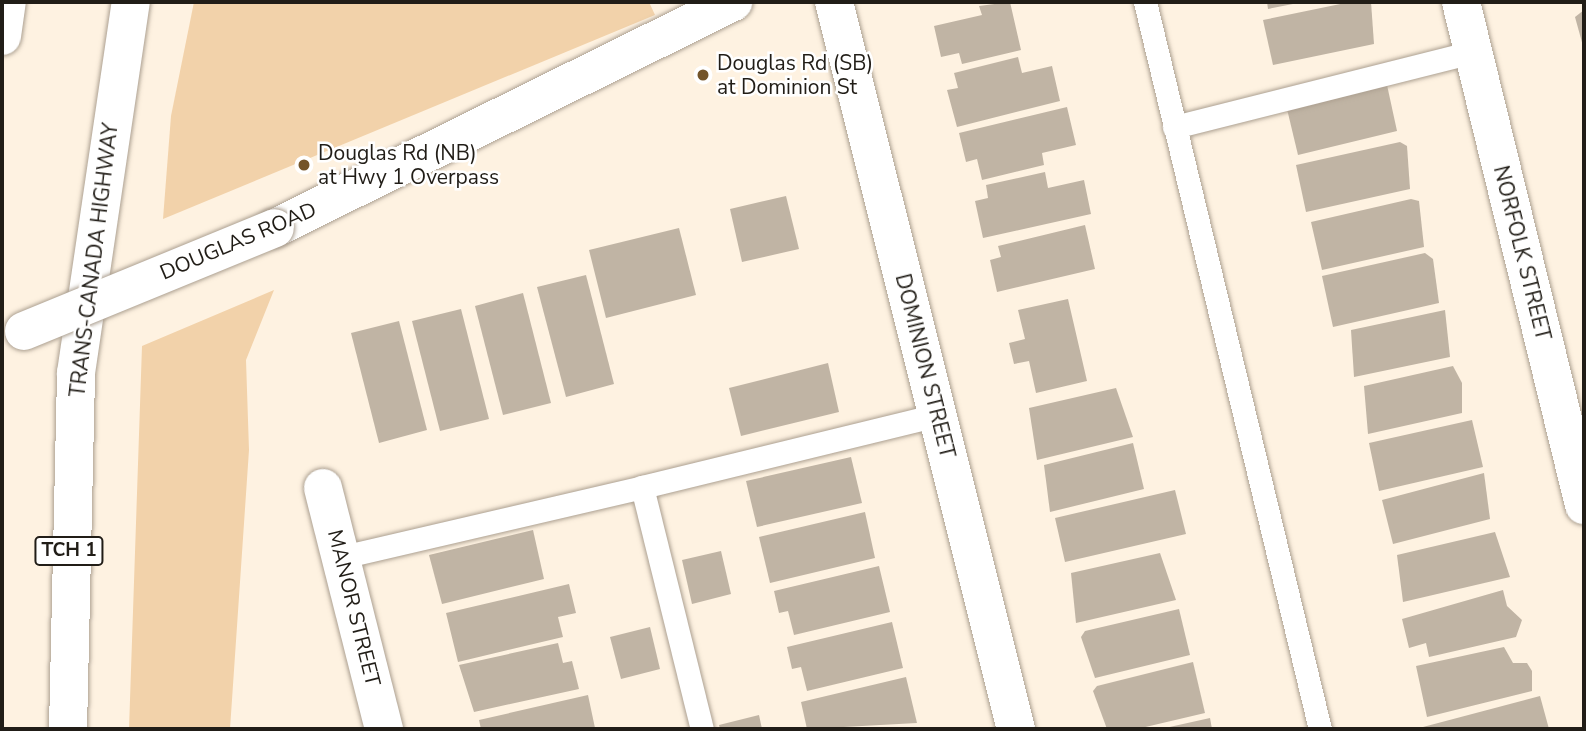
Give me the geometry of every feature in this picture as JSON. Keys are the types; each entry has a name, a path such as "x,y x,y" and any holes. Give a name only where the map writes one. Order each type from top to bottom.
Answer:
{"main road":[{"path":"2,36 7,2"},
{"name":"TRANS-CANADA HIGHWAY","path":"68,729 76,373 131,2"},
{"name":"DOUGLAS ROAD","path":"2,341 275,228 733,2"},
{"name":"DOMINION STREET","path":"834,2 1016,729"},
{"name":"NORFOLK STREET","path":"1461,2 1584,505"},
{"name":"MANOR STREET","path":"323,488 384,729"}],"lane":[{"path":"1144,2 1320,729"},
{"path":"1174,127 1473,52"},
{"path":"342,557 937,415"},
{"path":"642,487 702,729"}],"shaded area":[{"path":"194,2 649,2 655,15 163,219 171,116"},
{"path":"274,290 246,360 249,450 230,729 129,729 142,346"}],"building":[{"path":"1010,2 1021,50 962,64 959,53 941,57 934,26 982,15 979,6"},
{"path":"1267,2 1298,2 1298,3 1268,9"},
{"path":"1350,2 1371,2 1374,44 1273,65 1263,20"},
{"path":"1584,10 1584,46 1583,46 1575,17"},
{"path":"1018,57 1022,73 1052,66 1060,101 957,127 947,90 958,88 954,73"},
{"path":"1387,85 1397,131 1298,155 1287,109"},
{"path":"1067,107 1076,145 1042,153 1044,165 982,180 977,159 966,162 959,133"},
{"path":"1400,142 1407,146 1410,189 1306,212 1296,165"},
{"path":"1045,172 1048,188 1084,180 1091,214 983,238 975,201 988,198 986,185"},
{"path":"786,196 799,249 742,262 730,209"},
{"path":"1411,199 1419,201 1424,247 1322,270 1311,222"},
{"path":"1085,225 1095,269 997,292 990,260 1001,257 998,246"},
{"path":"679,228 696,295 606,318 589,250"},
{"path":"1425,253 1433,259 1439,303 1333,327 1322,276"},
{"path":"586,275 614,384 566,397 537,287"},
{"path":"523,293 551,403 503,415 475,306"},
{"path":"1068,299 1087,381 1036,393 1029,361 1014,364 1009,343 1025,339 1018,310"},
{"path":"461,309 489,419 440,431 412,321"},
{"path":"1445,310 1450,357 1354,377 1351,330"},
{"path":"399,321 427,430 379,443 351,333"},
{"path":"828,363 839,412 741,436 729,388"},
{"path":"1453,366 1462,383 1462,413 1368,434 1364,386"},
{"path":"1116,388 1133,437 1037,460 1029,408"},
{"path":"1472,420 1483,467 1379,491 1369,443"},
{"path":"1133,443 1144,489 1050,512 1044,465"},
{"path":"851,457 862,503 757,527 746,481"},
{"path":"1484,473 1490,519 1393,544 1382,500"},
{"path":"1175,490 1186,534 1065,562 1055,518"},
{"path":"865,512 875,558 770,583 759,537"},
{"path":"533,530 544,579 442,604 429,555"},
{"path":"1495,532 1510,577 1403,602 1397,555"},
{"path":"721,551 731,594 692,604 682,560"},
{"path":"1160,553 1176,600 1076,623 1071,573"},
{"path":"879,566 890,612 794,635 788,611 779,613 774,591"},
{"path":"569,584 576,613 558,617 563,637 458,662 446,613"},
{"path":"1503,590 1507,606 1522,620 1516,637 1429,657 1426,643 1409,648 1402,619"},
{"path":"1179,609 1190,655 1095,678 1081,637 1085,631"},
{"path":"892,622 903,668 807,691 801,667 792,669 787,647"},
{"path":"650,627 660,669 621,679 610,637"},
{"path":"558,643 563,663 572,661 579,689 474,712 459,665"},
{"path":"1504,647 1513,663 1527,663 1532,671 1532,691 1427,717 1416,666"},
{"path":"1193,662 1205,713 1137,729 1107,729 1093,691 1097,686"},
{"path":"906,677 917,723 807,729 801,702"},
{"path":"588,695 595,728 481,729 479,720"},
{"path":"1540,696 1549,729 1423,727"},
{"path":"759,715 762,729 720,729 719,725"},
{"path":"1210,718 1212,729 1165,729 1165,728"}],"place":[{"name":"Douglas Rd (SB) at Dominion St","path":"703,75"},
{"name":"Douglas Rd (NB) at Hwy 1 Overpass","path":"304,165"}]}
